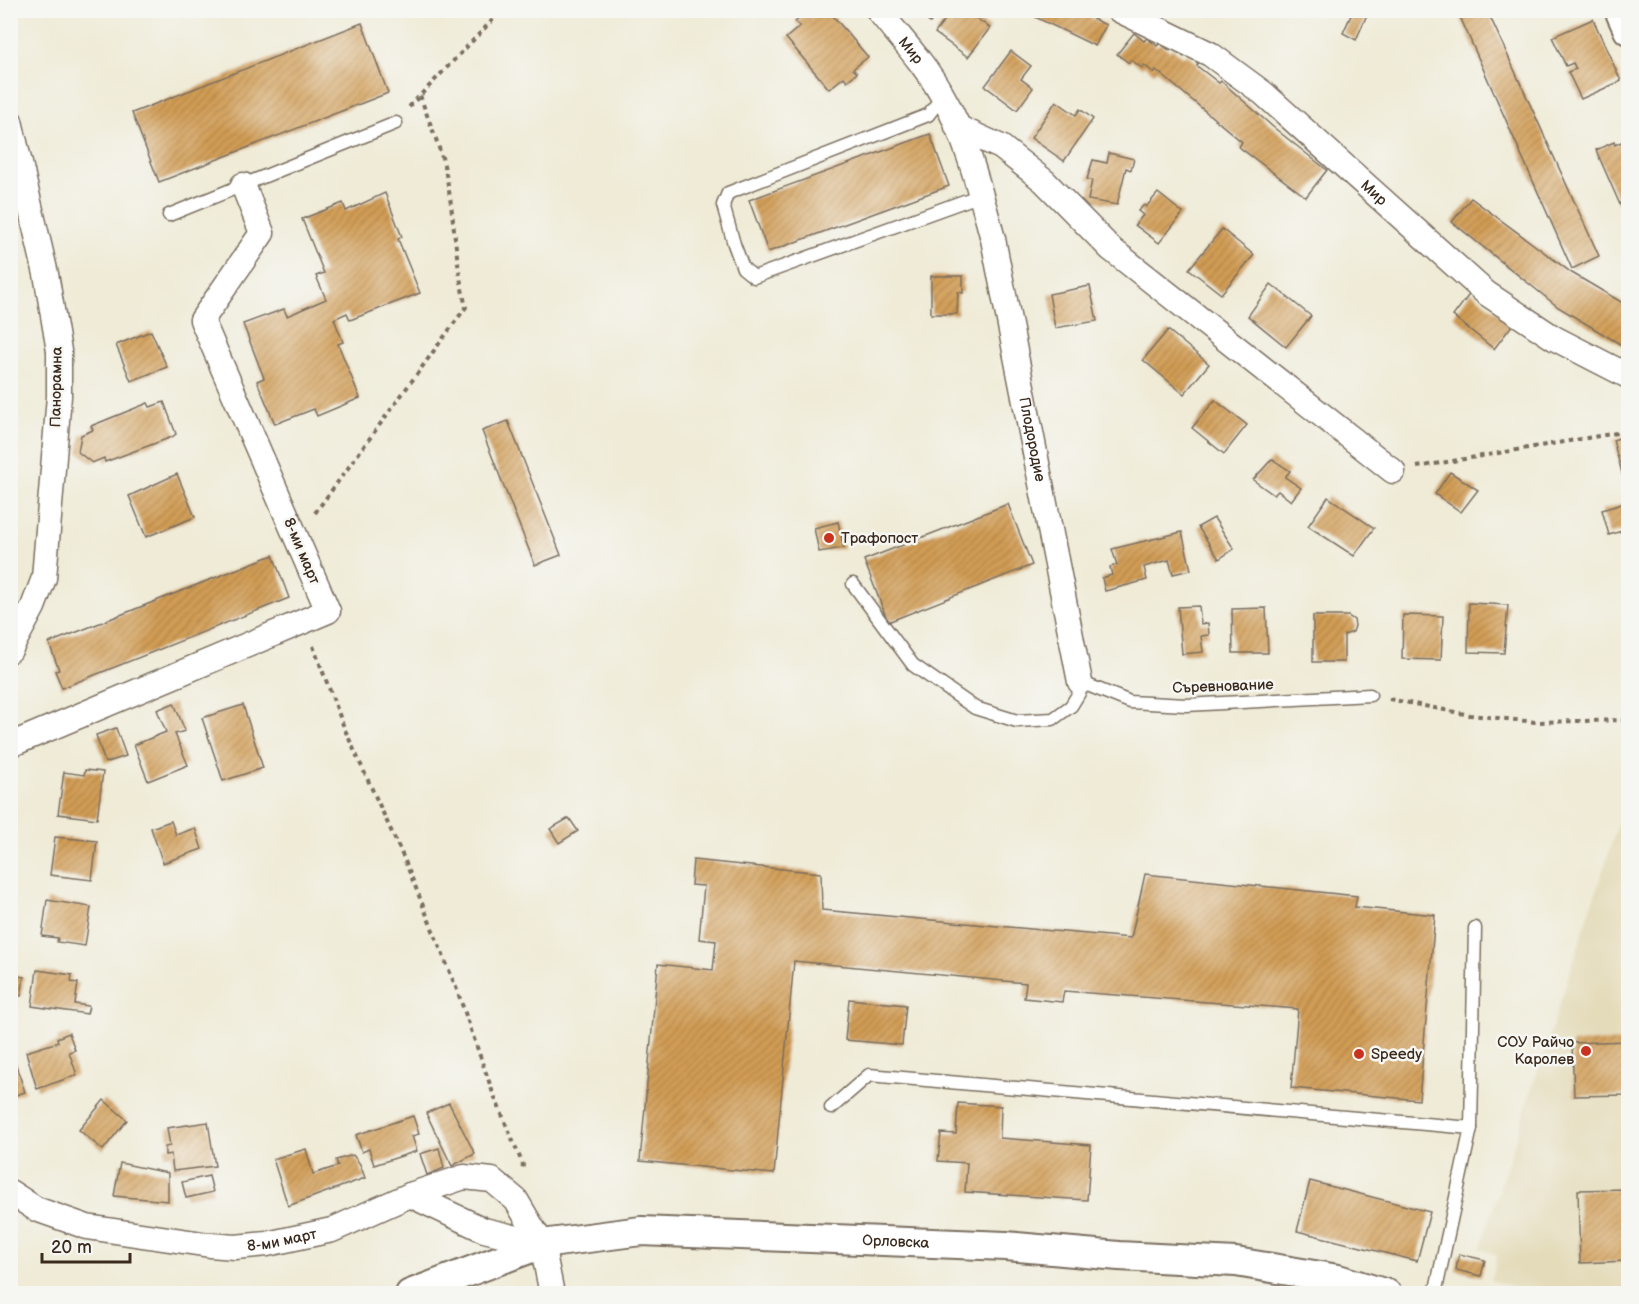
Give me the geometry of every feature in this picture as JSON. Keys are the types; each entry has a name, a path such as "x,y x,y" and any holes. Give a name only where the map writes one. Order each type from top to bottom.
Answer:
{"street":[{"name":"Мир","path":"878,10 924,66 943,96 957,127 981,195"},
{"name":"Мир","path":"1119,10 1210,54 1263,93 1486,293 1554,338 1629,375"},
{"path":"1619,10 1629,30"},
{"name":"Панорамна","path":"10,121 48,285 59,351 59,396 44,578 33,607 10,650"},
{"path":"957,127 1001,147 1044,181 1111,249 1393,471"},
{"name":"8-ми март","path":"10,745 328,611 202,320 262,233 243,185"},
{"name":"Плодородие","path":"981,195 993,239 1080,682"},
{"name":"8-ми март","path":"10,1192 36,1209 87,1227 235,1247 267,1244 332,1230 410,1195 464,1177 492,1180 516,1200 542,1244 552,1293"},
{"path":"410,1195 484,1230 542,1244"},
{"name":"Орловска","path":"410,1293 542,1244 641,1231 1006,1246 1119,1256 1236,1262 1338,1279 1387,1293"}],"lane":[{"path":"943,96 928,116 729,193 723,206 743,268 754,277 981,195"},
{"path":"169,215 396,123"},
{"path":"853,584 913,665 975,708 1017,721 1053,719 1071,706 1079,693 1080,682"},
{"name":"Съревнование","path":"1080,682 1130,702 1186,705 1370,695"},
{"path":"1435,1293 1471,1128 1475,928"},
{"path":"831,1108 869,1075 1471,1128"}],"path":[{"path":"297,539 466,307 460,285 456,234 443,161 420,95 502,10"},
{"path":"1393,471 1629,431"},
{"path":"304,621 345,730 410,872 523,1165 516,1200"},
{"path":"1370,695 1470,715 1524,721 1629,720"}],"shaded area":[{"name":"СОУ Райчо Каролев","path":"1628,793 1628,1293 1535,1293 1491,1280 1497,1255 1480,1249"}],"building":[{"path":"819,10 828,10 868,57 853,69 857,73 847,81 844,77 829,89 786,38 800,26 795,22 806,13 810,18"},
{"path":"919,10 940,10 930,23 917,13"},
{"path":"952,10 982,10 976,18 990,28 968,57 935,33"},
{"path":"1038,10 1075,10 1106,25 1095,46 1035,17"},
{"path":"1350,10 1369,10 1356,40 1343,33 1352,13"},
{"path":"1457,10 1487,10 1599,256 1572,269"},
{"path":"1593,19 1621,81 1581,99 1568,72 1576,69 1573,63 1566,66 1552,37"},
{"path":"362,23 388,93 159,182 132,113"},
{"path":"1134,33 1144,41 1147,38 1157,46 1160,43 1170,51 1172,48 1184,57 1187,54 1198,63 1197,66 1219,83 1221,81 1327,170 1306,197 1239,147 1242,142 1156,70 1154,73 1144,65 1142,68 1131,60 1129,63 1117,54"},
{"path":"1011,51 1031,66 1021,79 1033,88 1017,110 985,86"},
{"path":"1056,101 1076,115 1080,109 1093,119 1064,161 1031,138"},
{"path":"930,134 949,186 768,252 749,200"},
{"path":"1628,139 1628,223 1596,150"},
{"path":"1109,153 1134,159 1131,170 1126,168 1117,205 1088,200 1092,180 1087,179 1093,160 1107,163"},
{"path":"385,193 402,237 398,239 420,293 350,320 347,313 334,319 343,342 338,344 360,398 317,416 314,409 275,424 257,381 264,378 243,324 284,309 287,316 326,299 316,276 324,273 302,219 343,203 346,211"},
{"path":"1158,193 1183,213 1159,243 1135,225 1143,215 1138,211 1144,205 1146,207"},
{"path":"1471,198 1572,273 1628,306 1628,349 1558,307 1452,222"},
{"path":"1222,229 1254,255 1221,294 1189,269"},
{"path":"931,276 963,276 963,293 958,292 957,314 931,314"},
{"path":"1271,284 1311,316 1286,347 1248,316"},
{"path":"1090,286 1097,321 1055,328 1049,294"},
{"path":"1471,292 1513,324 1494,349 1453,316"},
{"path":"1168,330 1209,364 1184,394 1143,360"},
{"path":"151,331 167,367 131,381 116,345"},
{"path":"1215,400 1247,425 1224,454 1192,428"},
{"path":"164,402 176,434 172,437 105,462 104,458 92,463 78,452 81,435 93,430 91,426 148,403 150,407"},
{"path":"508,421 561,555 535,565 482,431"},
{"path":"1628,435 1628,495 1613,440"},
{"path":"1272,459 1290,471 1285,477 1301,488 1291,501 1278,491 1274,495 1253,480"},
{"path":"1450,472 1478,490 1461,512 1435,494"},
{"path":"177,474 195,517 146,537 129,496"},
{"path":"1328,497 1374,528 1354,556 1308,526"},
{"path":"1628,502 1628,529 1609,535 1602,510"},
{"path":"1008,504 1032,565 888,622 864,560"},
{"path":"1214,518 1234,549 1219,559 1198,527"},
{"name":"Трафопост","path":"838,522 844,548 819,552 814,528"},
{"path":"1182,532 1191,570 1173,574 1169,560 1144,567 1147,580 1105,591 1102,578 1112,575 1110,567 1117,565 1112,549"},
{"path":"273,555 289,598 62,688 55,671 59,670 49,643"},
{"path":"1469,603 1508,605 1504,653 1468,652"},
{"path":"1199,606 1201,624 1208,623 1209,635 1201,636 1203,652 1182,654 1178,607"},
{"path":"1266,608 1268,653 1233,653 1232,609"},
{"path":"1403,615 1443,616 1441,660 1402,659"},
{"path":"1313,616 1348,616 1354,620 1353,632 1344,635 1344,662 1313,662"},
{"path":"174,703 185,731 175,734 188,765 148,781 134,745 166,732 157,710"},
{"path":"243,705 263,768 223,781 202,718"},
{"path":"116,728 126,756 105,763 96,735"},
{"path":"85,770 103,772 97,819 58,814 64,772 84,775"},
{"path":"569,818 578,831 559,843 550,829"},
{"path":"171,821 176,835 195,828 202,849 163,863 151,828"},
{"path":"55,837 97,841 92,880 50,875"},
{"path":"693,860 821,873 822,910 1131,938 1145,874 1357,896 1355,907 1435,915 1419,1100 1291,1088 1298,1009 1064,991 1062,1002 1024,998 1026,983 794,961 774,1174 640,1161 658,964 713,970 716,941 699,939 704,886 691,885"},
{"path":"47,900 91,907 85,946 57,942 58,938 42,936"},
{"path":"37,970 72,975 71,982 78,983 75,1004 89,1006 87,1014 32,1006"},
{"path":"10,975 24,977 21,996 10,995"},
{"path":"849,999 906,1005 902,1045 845,1040"},
{"path":"69,1033 75,1050 69,1052 77,1075 37,1089 26,1052 58,1042 57,1038"},
{"path":"1628,1041 1628,1095 1574,1096 1572,1043"},
{"path":"13,1056 25,1092 10,1097 10,1057"},
{"path":"104,1100 127,1120 103,1150 79,1130"},
{"path":"449,1103 475,1154 452,1166 426,1113"},
{"path":"958,1103 1001,1106 1000,1138 1091,1145 1087,1200 965,1192 967,1163 938,1161 941,1133 956,1134"},
{"path":"413,1116 419,1134 412,1136 417,1151 374,1165 369,1149 362,1152 356,1135"},
{"path":"208,1122 215,1166 173,1171 171,1154 165,1155 165,1147 170,1146 167,1128"},
{"path":"439,1148 444,1168 427,1175 420,1154"},
{"path":"306,1149 313,1174 338,1166 336,1160 353,1155 360,1164 365,1178 288,1206 273,1159"},
{"path":"120,1163 168,1173 168,1201 114,1196"},
{"path":"209,1176 213,1192 186,1198 182,1182"},
{"path":"1310,1181 1430,1212 1417,1261 1297,1231"},
{"path":"1628,1189 1628,1261 1580,1263 1578,1190"},
{"path":"1459,1254 1485,1260 1481,1276 1456,1270"}],"place":[{"name":"Трафопост","path":"829,538"},
{"name":"СОУ Райчо Каролев","path":"1586,1051"},
{"name":"Speedy","path":"1359,1054"}]}
